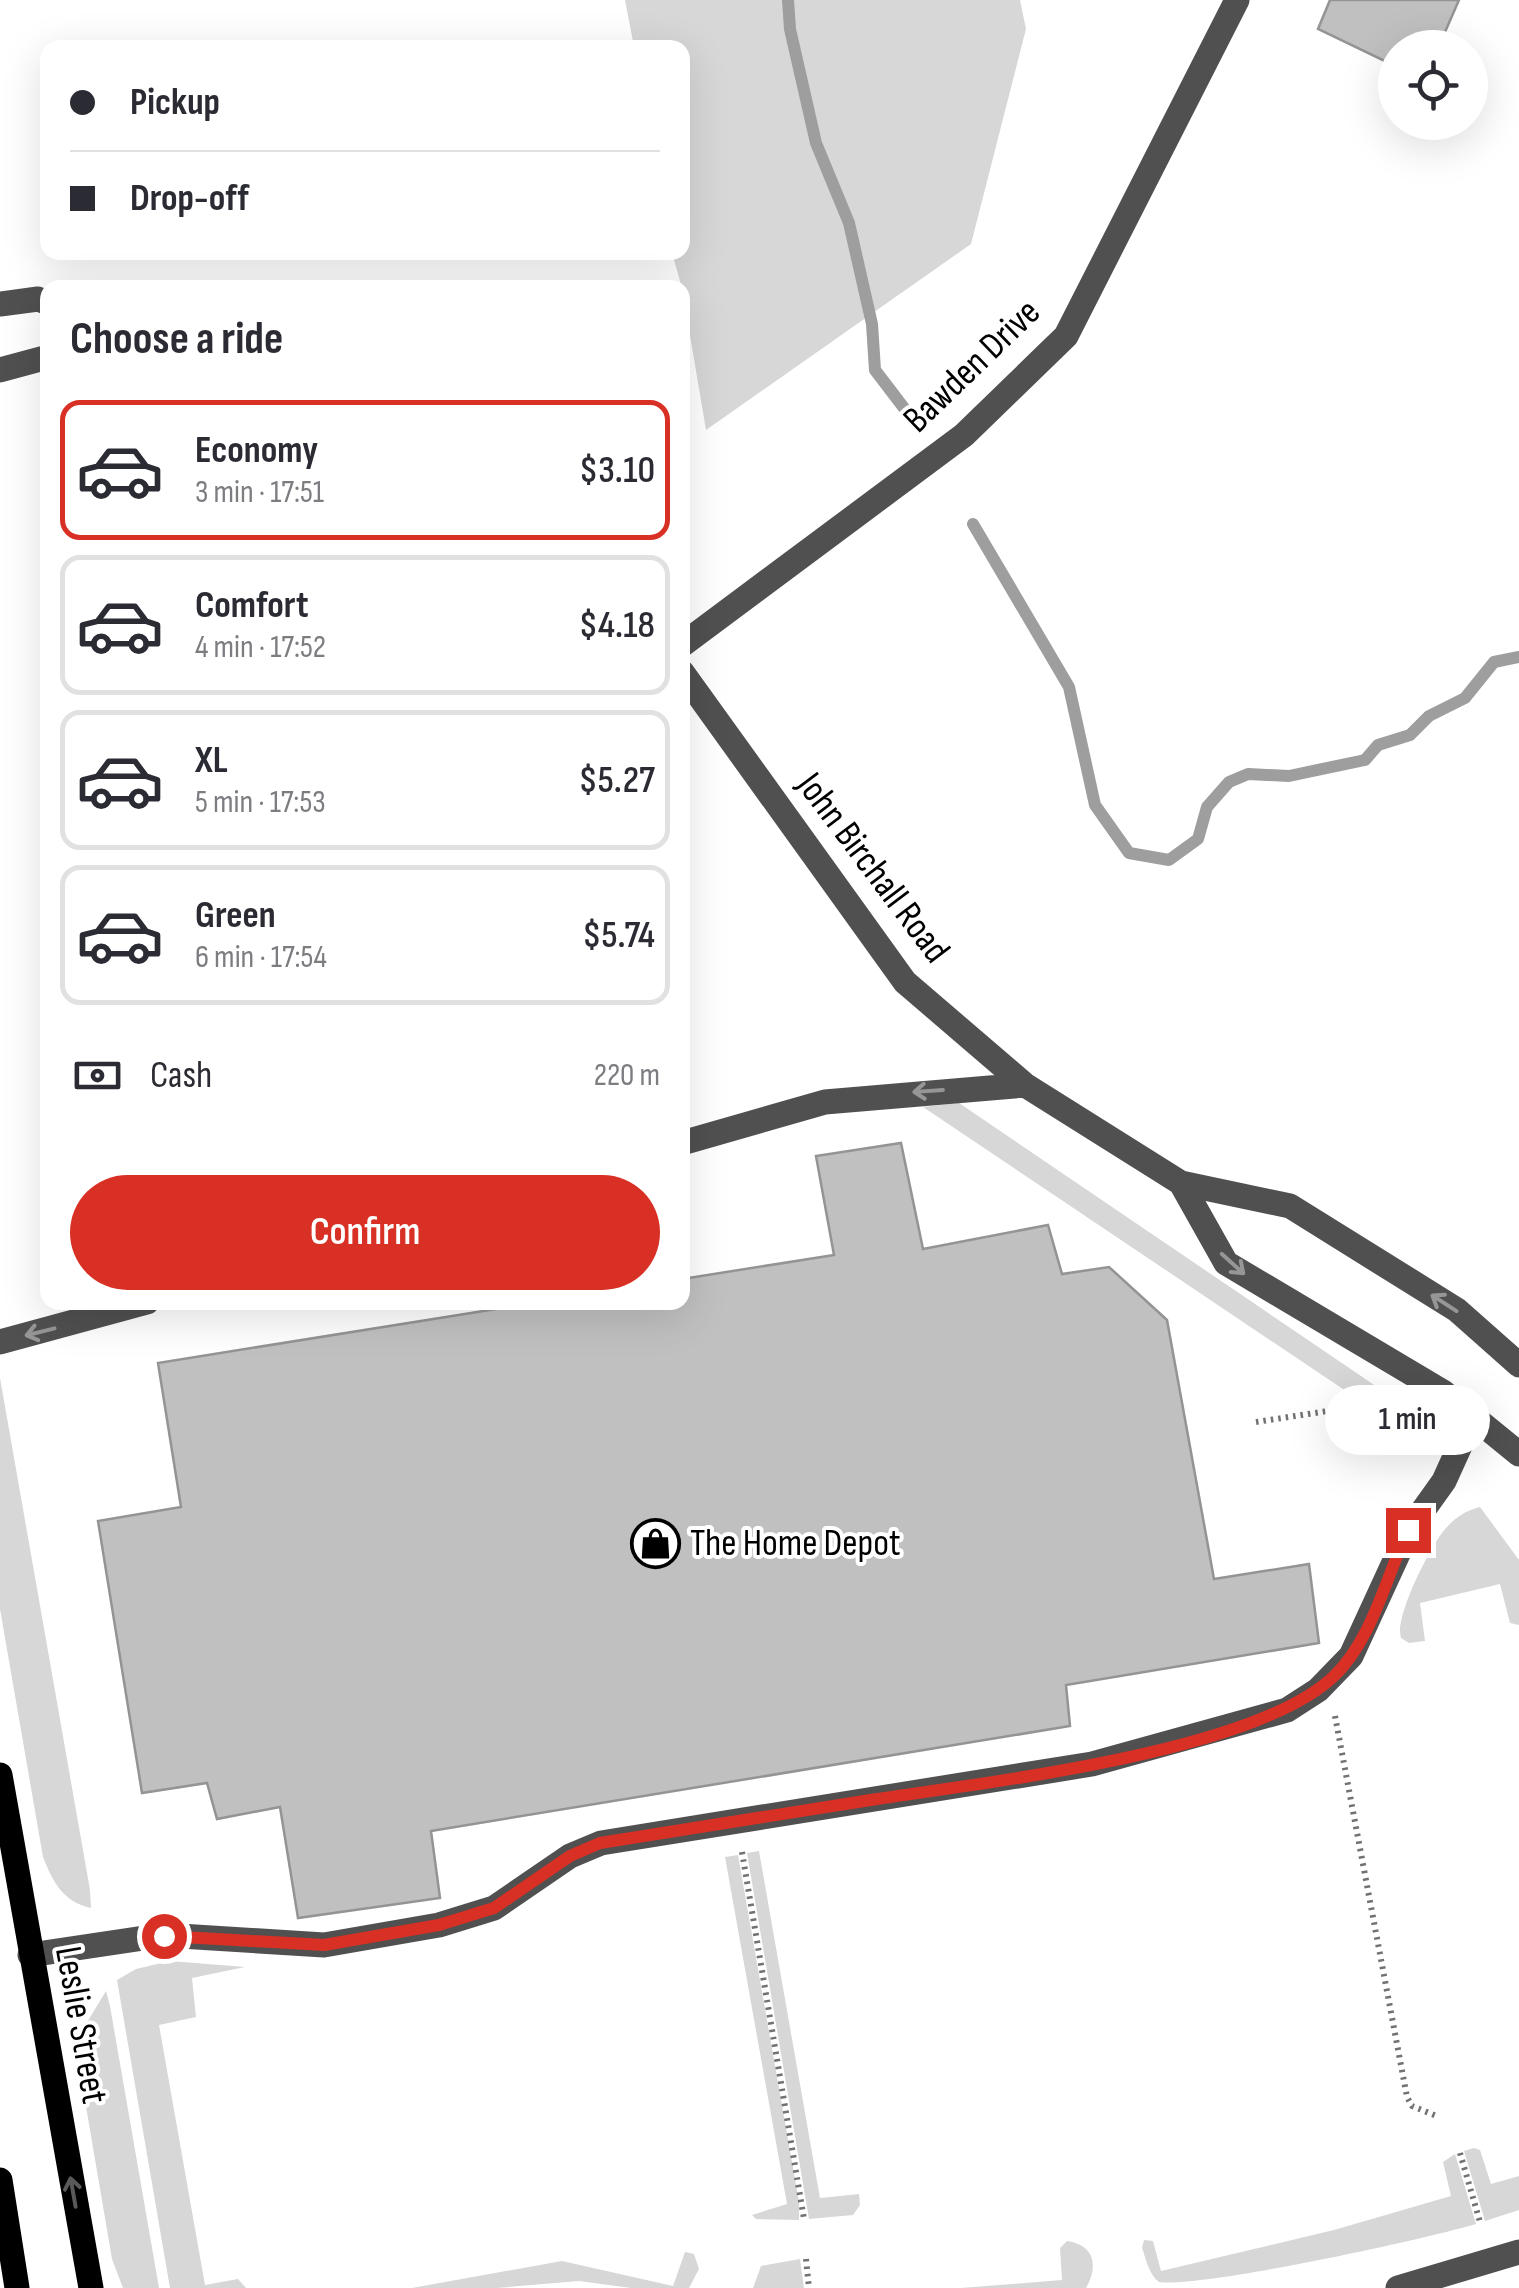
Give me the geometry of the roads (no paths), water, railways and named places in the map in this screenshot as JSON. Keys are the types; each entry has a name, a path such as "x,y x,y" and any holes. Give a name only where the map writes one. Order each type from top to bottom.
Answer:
{"main road":[{"name":"Leslie Street","path":"0,1776 91,2288"},
{"path":"0,2180 17,2288"}],"street":[{"name":"Bawden Drive","path":"690,638 964,435 1066,336 1236,0"},
{"path":"0,304 40,300"},
{"path":"0,370 40,360"},
{"name":"John Birchall Road","path":"690,683 905,982 1026,1085 1181,1182 1290,1206 1456,1310 1519,1365"},
{"path":"690,1141 825,1102 1026,1085"},
{"name":"John Birchall Road","path":"1181,1182 1226,1263 1443,1392 1519,1454"},
{"path":"0,1342 118,1310"},
{"path":"30,1954 164,1936 324,1945 439,1925 494,1908 585,1848 1092,1764 1272,1715 1318,1690 1336,1675 1361,1640 1408,1530 1444,1481 1474,1417"},
{"path":"1398,2288 1429,2284 1519,2252"}],"waterway":[{"path":"788,0 790,29 816,143 849,223 872,324 875,370 904,408"},
{"path":"973,524 1069,687 1095,805 1129,853 1169,860 1198,839 1207,807 1229,782 1248,774 1289,776 1365,760 1378,745 1410,735 1429,716 1465,698 1494,662 1519,657"}],"place":[{"name":"The Home Depot","path":"655,1543"}]}
